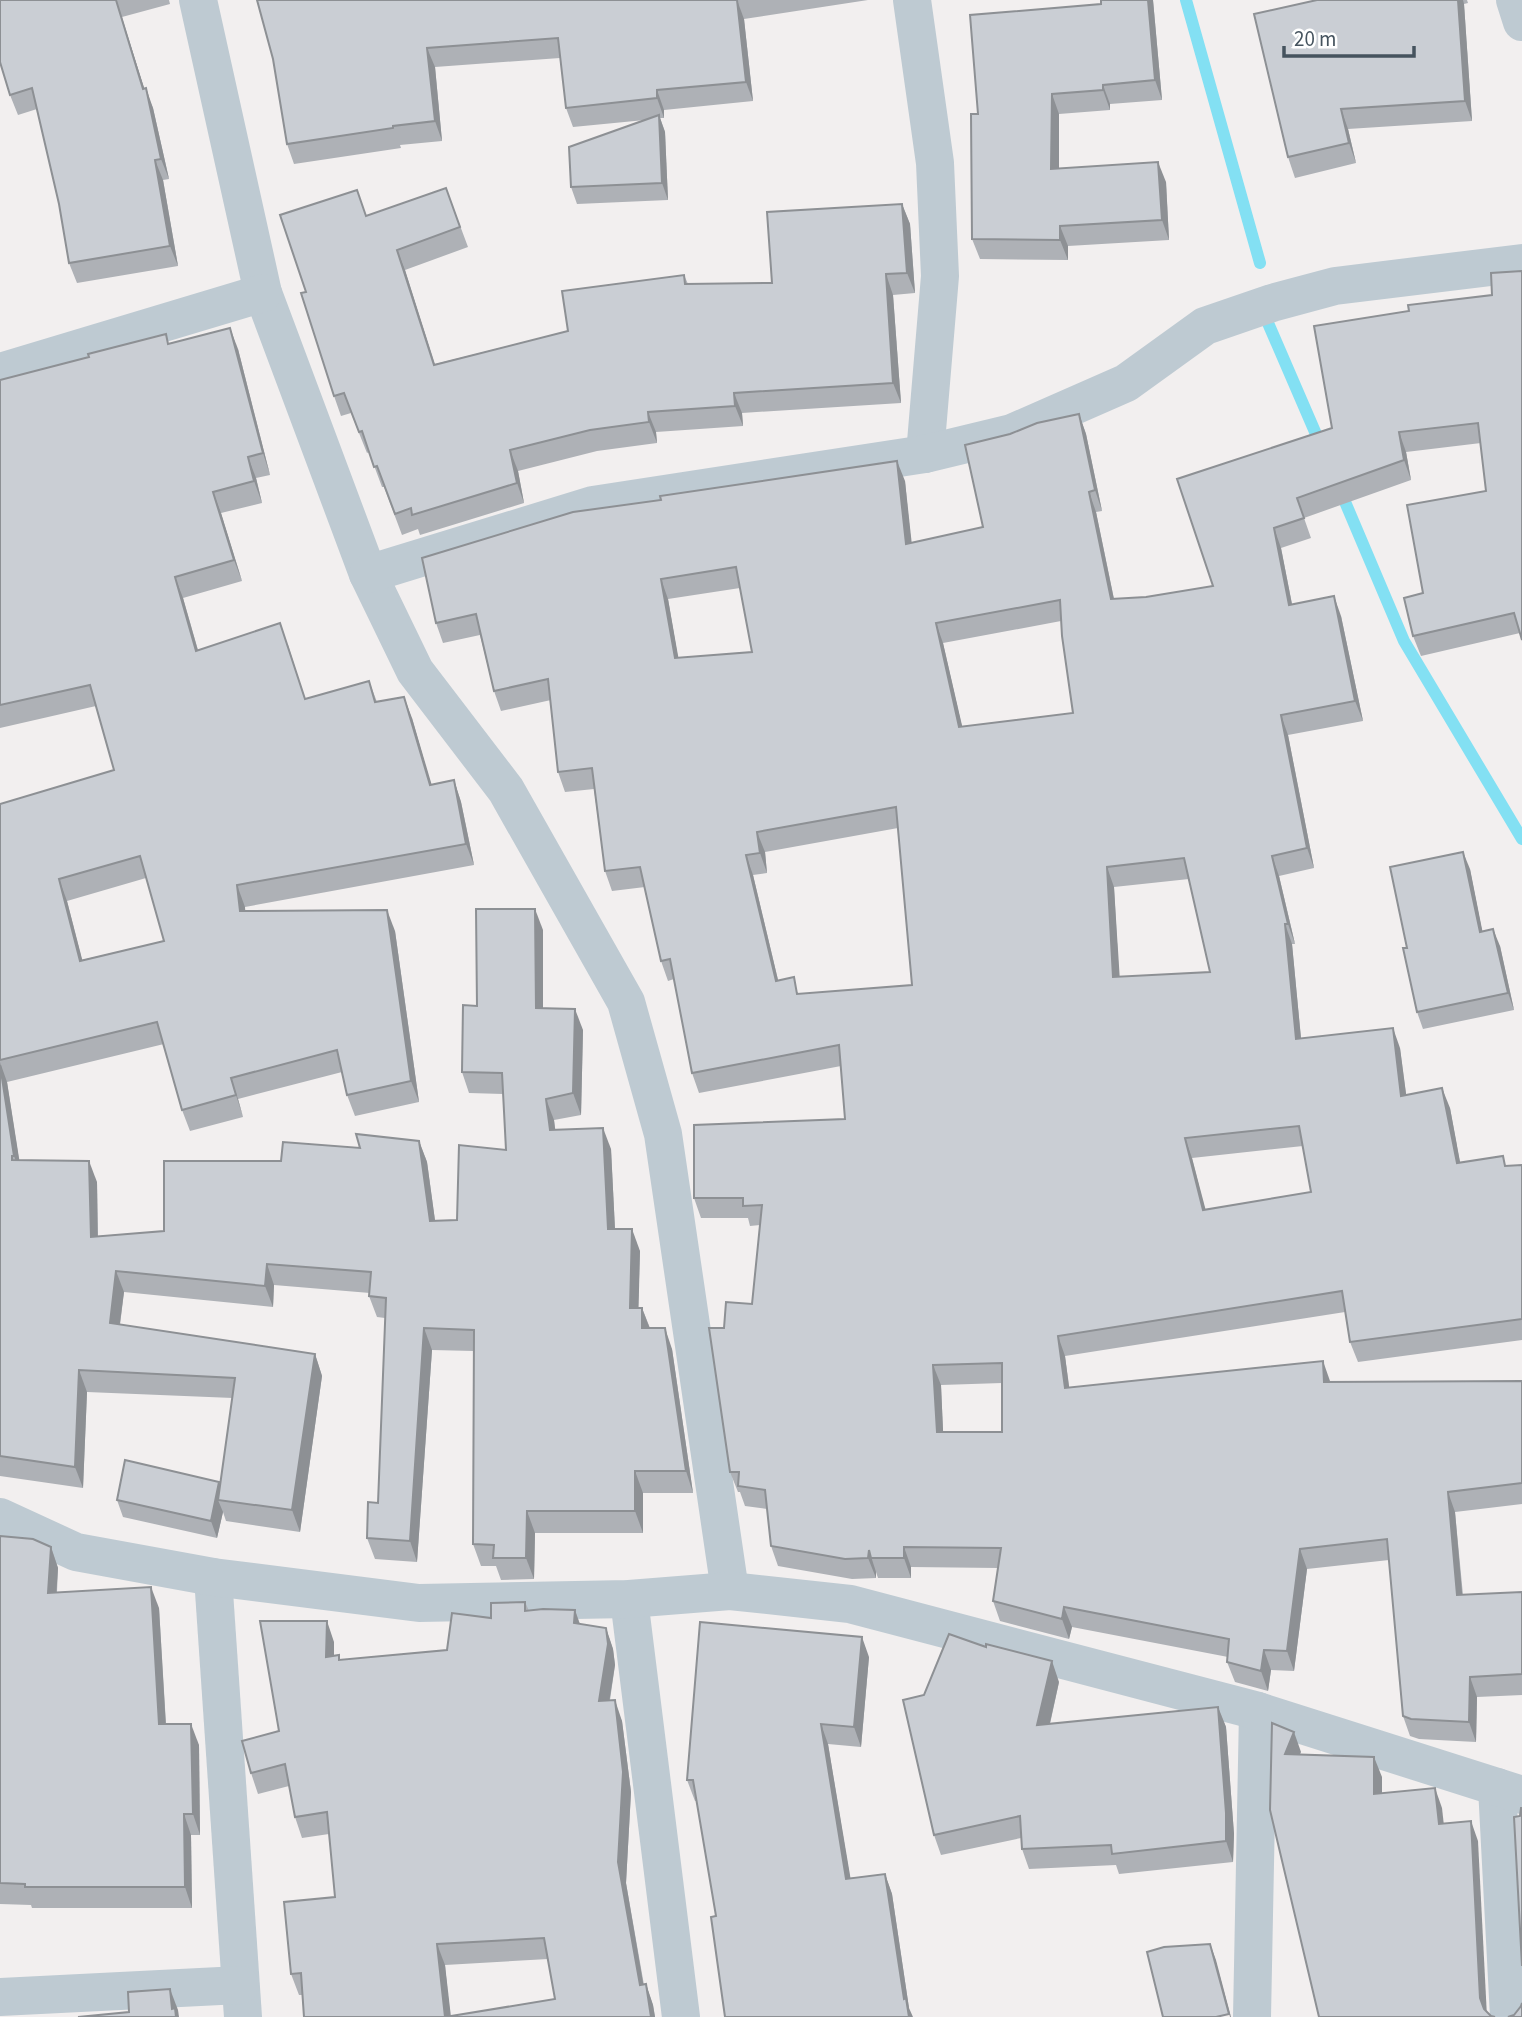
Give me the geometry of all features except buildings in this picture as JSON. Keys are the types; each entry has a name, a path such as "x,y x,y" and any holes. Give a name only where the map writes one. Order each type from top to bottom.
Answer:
{"street":[{"path":"198,0 263,293 368,575 415,671 506,790 626,1002 663,1134 730,1591"},
{"path":"912,0 935,163 940,276 925,454"},
{"path":"1515,0 1522,22"},
{"path":"368,575 593,505 925,454 1012,433 1126,383 1205,326 1272,303 1335,286 1522,263"},
{"path":"0,372 263,293"},
{"path":"0,1517 76,1552 213,1577 419,1603 629,1599 730,1591 850,1604 1258,1711 1510,1791 1509,2017"},
{"path":"0,1997 241,2001 213,1577"},
{"path":"629,1599 681,2017"},
{"path":"1252,2017 1258,1711"}],"waterway":[{"path":"1186,0 1260,263"},
{"path":"1268,323 1322,448"},
{"path":"1340,490 1404,641 1522,839"}]}
